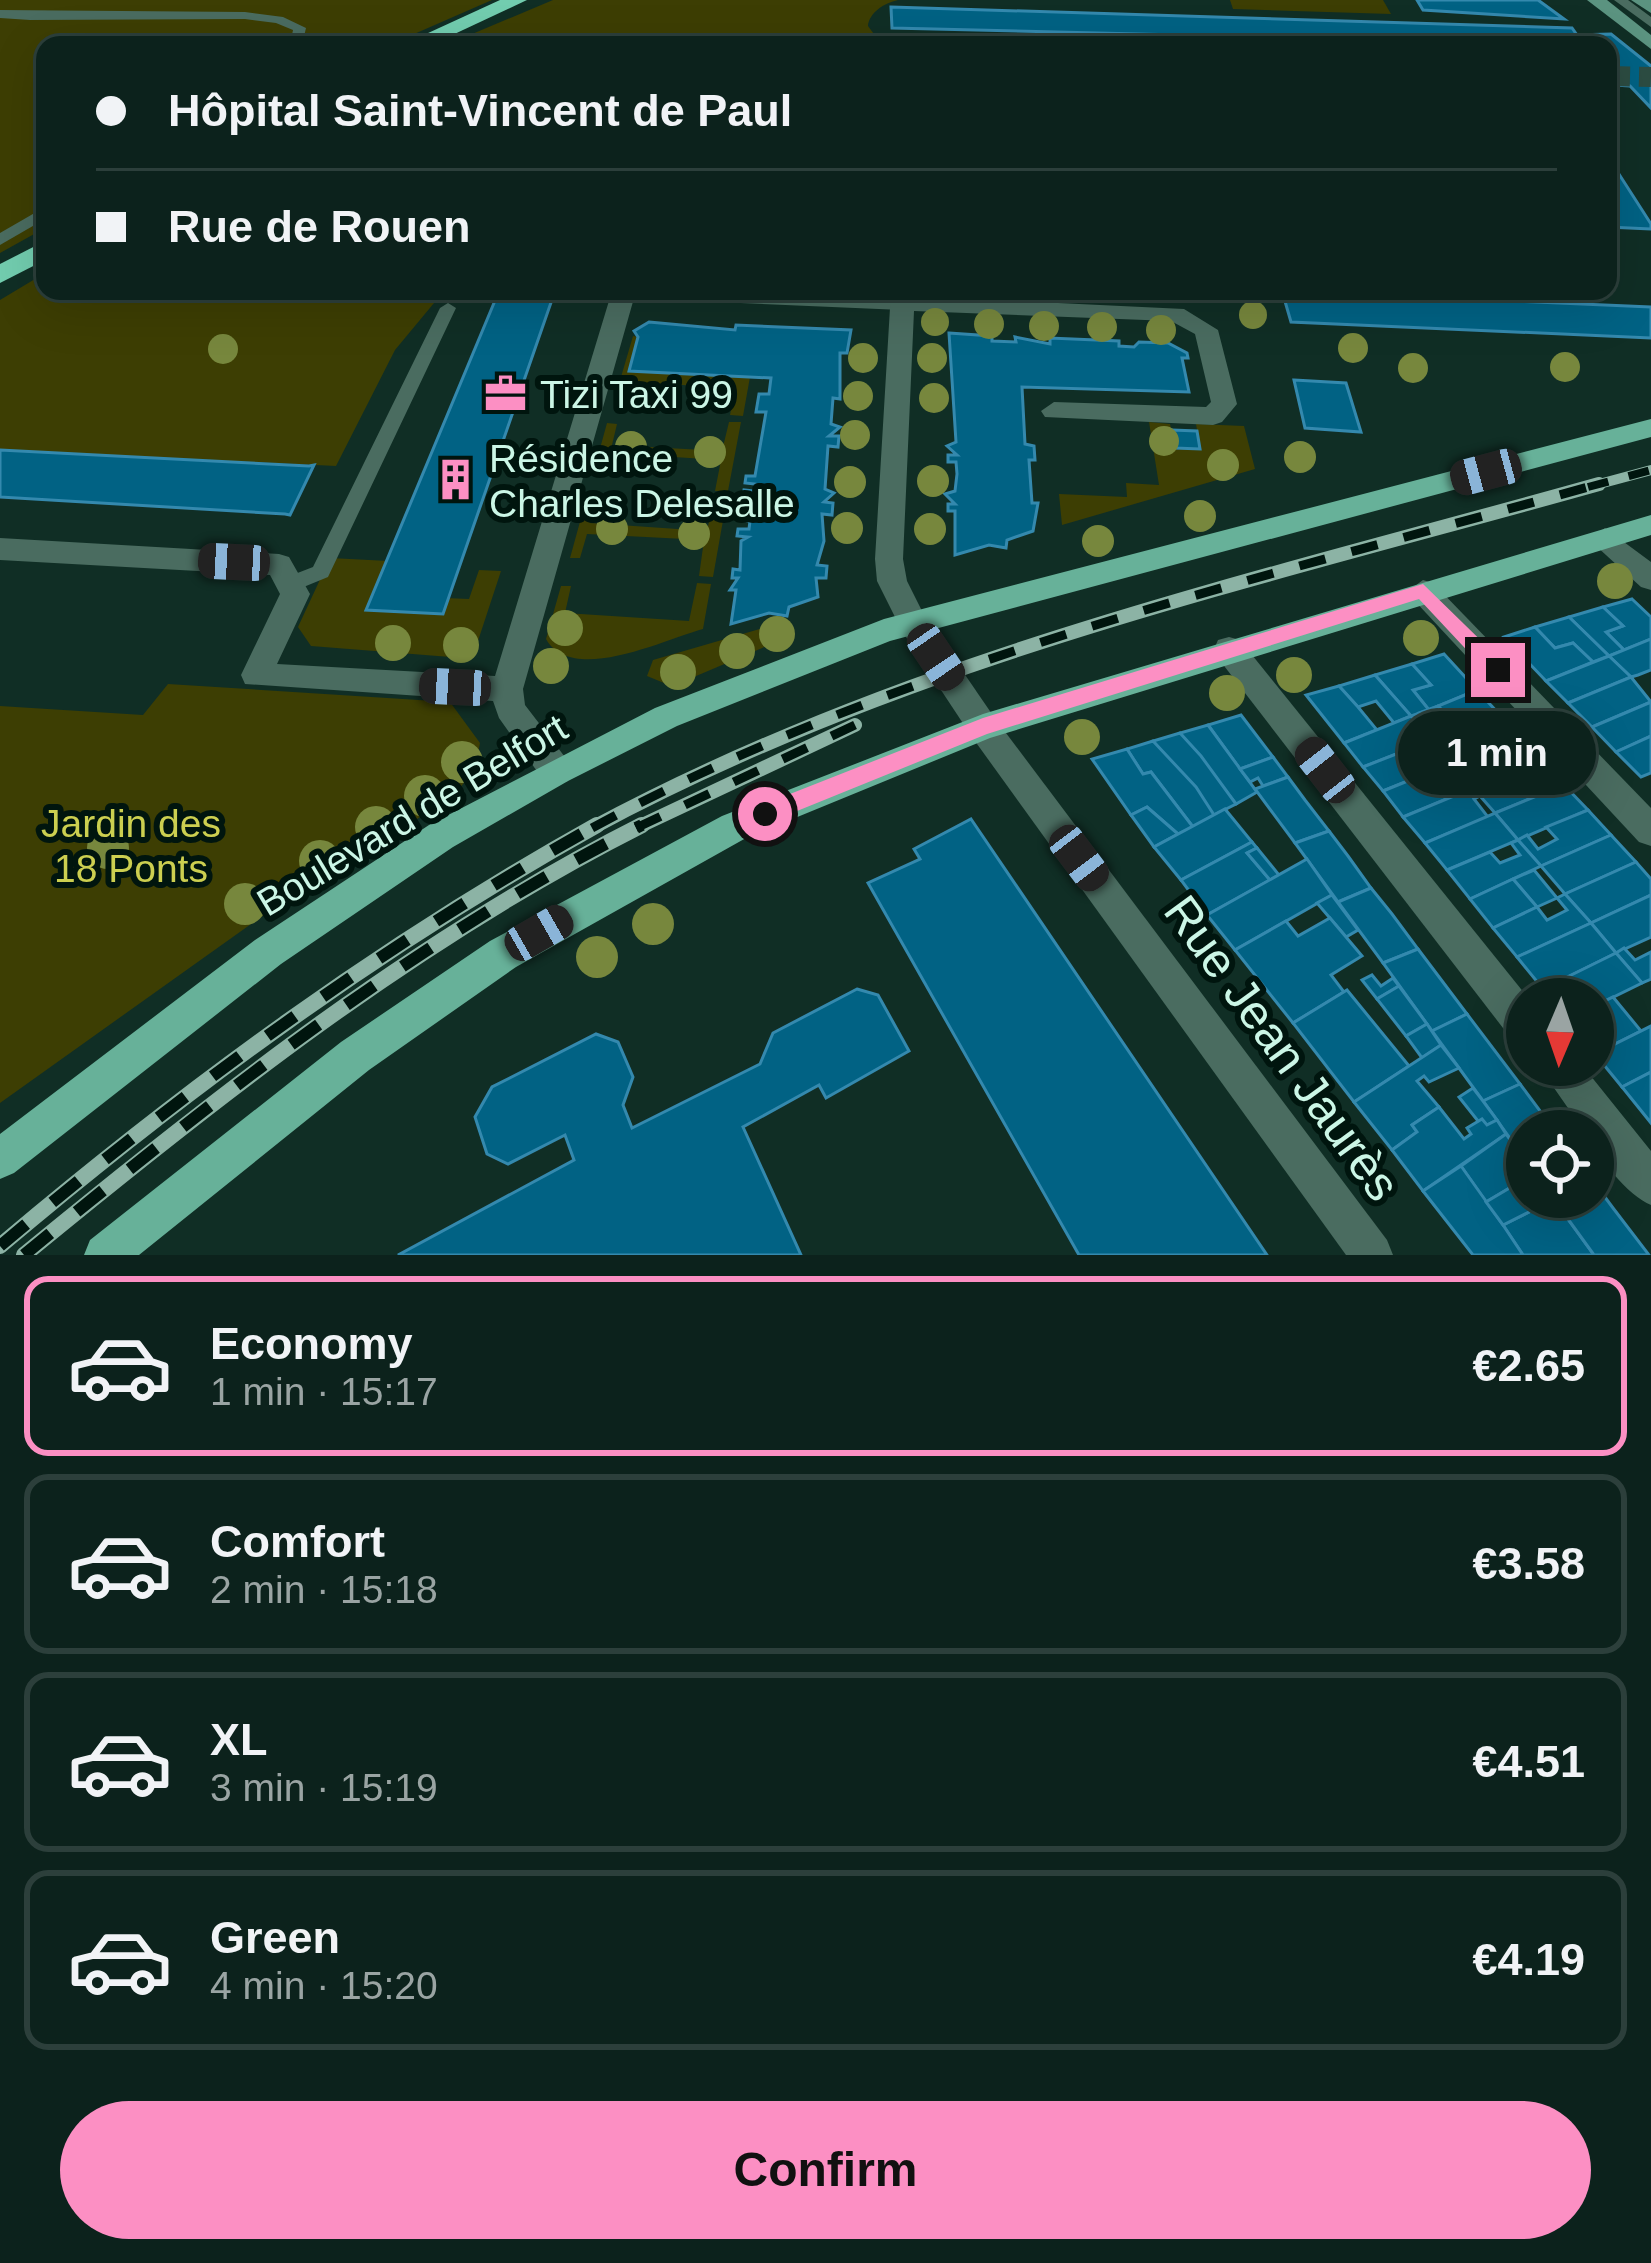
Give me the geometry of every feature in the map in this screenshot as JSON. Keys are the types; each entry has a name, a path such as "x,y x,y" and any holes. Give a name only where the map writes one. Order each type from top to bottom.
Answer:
{"highway":[{"path":"434,36 517,0"},
{"path":"0,275 36,254"}],"main road":[{"path":"1596,0 1651,44"},
{"path":"1640,0 1651,8"},
{"name":"Boulevard de Belfort","path":"0,1159 268,952 442,836 556,771 801,661 913,623 1651,428"},
{"path":"104,1255 355,1055 503,954 734,827 983,727 1651,525"}],"street":[{"path":"556,771 510,709 508,689 621,300"},
{"path":"903,300 892,581 913,623 983,727"},
{"path":"1050,300 1099,301 1176,314 1198,323 1210,341 1224,404 1214,416 1200,418 1054,411"},
{"path":"1605,538 1651,579"},
{"path":"0,549 279,565 295,594 256,675 508,689"},
{"path":"1423,591 1651,831"},
{"path":"1229,649 1506,1000"},
{"name":"Rue Jean Jaurès","path":"983,727 1372,1255"},
{"path":"1574,1086 1651,1184"}],"lane":[{"path":"1620,0 1651,23"},
{"path":"0,14 208,6 270,10 291,16 300,28 298,36"},
{"path":"0,240 36,218"},
{"path":"289,585 321,572 448,308"}],"green space":[{"path":"0,0 492,0 410,36 36,36 36,233 0,253"},
{"path":"553,0 898,0 871,17 868,26 875,36 467,36"},
{"path":"1230,0 1383,0 1391,14 1233,9"},
{"path":"36,278 36,300 437,300 395,350 336,466 0,450 0,300"},
{"path":"633,336 638,337 630,371 750,377 743,416 730,415 735,388 630,382 624,402 614,401"},
{"path":"729,422 741,422 728,491 715,491 721,460 610,453 603,475 593,474 607,423 617,424 612,445 722,451"},
{"path":"1149,422 1170,424 1175,448 1200,448 1196,424 1244,426 1255,469 1062,525 1059,494 1127,497 1126,483 1159,485"},
{"path":"714,498 727,498 713,577 699,576 704,540 587,534 580,558 570,558 586,500 596,500 590,523 707,531"},
{"path":"330,558 389,561 367,610 442,614 445,598 469,599 479,570 501,571 475,650 463,658 311,646 298,627"},
{"path":"697,583 711,584 703,629 597,659 559,652 546,639 561,586 571,586 565,613 689,621"},
{"path":"767,627 779,628 781,640 682,682 664,683 647,676 653,660"},
{"name":"Jardin des 18 Ponts","path":"168,684 450,702 480,743 475,768 454,796 272,909 0,1103 0,706 143,715"}],"building":[{"path":"1417,0 1538,0 1564,19 1423,10"},
{"path":"891,7 1572,28 1578,36 1218,36 892,28"},
{"path":"1617,39 1651,66 1651,108 1630,86 1617,85"},
{"path":"1617,171 1651,224 1651,229 1617,227"},
{"name":"Résidence Charles Delesalle","path":"495,300 552,300 443,614 366,610"},
{"path":"1285,300 1490,300 1651,307 1651,338 1291,322"},
{"path":"649,322 735,330 736,325 851,330 847,353 840,353 840,399 833,398 831,424 840,427 829,436 839,436 838,447 828,446 825,489 834,493 824,502 833,503 832,515 822,514 824,541 817,565 827,566 826,578 816,578 818,597 789,607 787,616 769,613 731,624 736,590 730,590 738,578 732,578 733,569 740,570 741,541 748,537 737,536 738,529 749,529 750,521 739,520 744,490 754,491 755,484 745,483 746,476 755,476 766,412 756,412 759,394 769,394 771,378 629,371 638,337 634,331"},
{"path":"949,333 1050,344 1050,338 1119,341 1119,346 1134,347 1139,342 1168,343 1187,353 1188,358 1182,358 1189,392 1022,387 1025,444 1034,446 1035,460 1029,460 1032,503 1038,503 1033,531 1007,540 1006,548 989,545 955,555 955,511 948,511 948,504 955,504 945,494 955,491 957,474 956,462 948,462 948,455 957,455 947,446 956,442"},
{"path":"1294,380 1346,383 1361,432 1305,428"},
{"path":"1172,430 1197,431 1200,449 1175,448"},
{"path":"0,450 314,465 290,515 0,497"},
{"path":"1632,599 1651,617 1651,639 1624,650 1606,632 1623,626 1603,607"},
{"path":"1603,607 1623,626 1606,632 1624,650 1609,656 1569,617"},
{"path":"1569,617 1609,656 1593,662 1573,643 1555,648 1535,627"},
{"path":"1535,627 1555,648 1573,643 1593,662 1546,681 1504,637"},
{"path":"1651,639 1651,670 1631,677 1609,656"},
{"path":"1444,654 1477,690 1429,710 1413,690 1431,685 1412,664"},
{"path":"1609,656 1631,677 1568,703 1546,681"},
{"path":"1412,664 1431,685 1413,690 1429,710 1411,716 1375,675"},
{"path":"1375,675 1411,716 1394,723 1376,701 1358,707 1339,686"},
{"path":"1631,677 1651,702 1592,727 1568,703"},
{"path":"1339,686 1377,730 1344,743 1306,695"},
{"path":"1477,690 1498,713 1459,729 1438,706"},
{"path":"1651,702 1651,736 1616,752 1592,727"},
{"path":"1438,706 1459,729 1439,737 1419,713"},
{"path":"1498,713 1519,736 1452,763 1432,740"},
{"path":"1241,715 1273,757 1240,769 1208,725"},
{"path":"1411,716 1432,740 1363,767 1344,743"},
{"path":"1208,725 1257,792 1236,804 1180,733"},
{"path":"1180,733 1236,804 1214,815 1153,741"},
{"path":"1519,736 1541,760 1473,788 1452,763"},
{"path":"1651,736 1651,773 1641,777 1616,752"},
{"path":"1432,740 1452,763 1383,791 1363,767"},
{"path":"1153,741 1196,787 1214,815 1193,827 1151,772 1143,774 1127,749"},
{"path":"1127,749 1143,774 1151,772 1193,827 1178,834 1147,807 1131,815 1092,759"},
{"path":"1273,757 1288,777 1263,786 1258,778 1250,782 1240,769"},
{"path":"1541,760 1564,785 1495,813 1473,788 1483,784 1492,795 1510,787 1501,776"},
{"path":"1452,763 1473,788 1403,817 1383,791"},
{"path":"1288,777 1329,831 1295,843 1255,789"},
{"path":"1564,785 1588,810 1518,840 1495,813"},
{"path":"1473,788 1480,796 1474,799 1488,817 1425,843 1403,817"},
{"path":"1147,807 1178,834 1154,847 1131,815"},
{"path":"1225,809 1252,842 1181,880 1154,847"},
{"path":"1588,810 1611,835 1541,866 1518,840 1527,835 1538,849 1557,839 1546,827"},
{"path":"1495,813 1518,840 1447,870 1425,843"},
{"path":"971,819 1267,1255 1079,1255 868,883 920,859 914,849"},
{"path":"1329,831 1371,888 1338,902 1295,843"},
{"path":"1611,835 1636,862 1565,894 1541,866"},
{"path":"1518,840 1541,866 1470,899 1447,870 1490,852 1500,863 1520,855 1511,843"},
{"path":"1252,842 1257,848 1247,853 1270,880 1207,915 1181,880"},
{"path":"1257,848 1279,875 1270,880 1247,853"},
{"path":"1307,859 1332,895 1235,950 1207,915"},
{"path":"1636,862 1651,879 1651,895 1591,923 1565,894"},
{"path":"1534,870 1557,898 1537,907 1513,879"},
{"path":"1513,879 1537,907 1493,928 1470,899"},
{"path":"1371,888 1418,949 1383,963 1338,902"},
{"path":"1565,894 1591,923 1517,957 1493,928 1537,907 1547,920 1567,910 1557,898"},
{"path":"1332,895 1358,930 1346,937 1317,903"},
{"path":"1651,895 1651,937 1616,953 1591,923"},
{"path":"1330,918 1362,956 1331,975 1344,992 1293,1023 1235,950 1286,921 1298,936"},
{"path":"1591,923 1616,953 1565,978 1534,978 1517,957"},
{"path":"1624,948 1635,960 1651,952 1651,979 1642,983 1616,953"},
{"path":"1418,949 1467,1014 1432,1031 1383,963"},
{"path":"1616,953 1642,983 1614,997 1614,978 1565,978"},
{"path":"1372,975 1381,986 1393,978 1399,986 1377,999 1362,980"},
{"path":"1399,986 1427,1024 1406,1036 1377,999"},
{"path":"857,989 878,995 909,1051 826,1098 819,1085 743,1127 801,1255 398,1255 574,1160 565,1135 508,1164 487,1154 475,1117 492,1087 596,1034 618,1042 633,1077 623,1105 632,1128 760,1064 773,1033"},
{"path":"1347,990 1409,1066 1354,1102 1293,1023"},
{"path":"1614,998 1641,1031 1614,1044"},
{"path":"1467,1014 1506,1066 1506,1086 1516,1086 1483,1101 1432,1031"},
{"path":"1427,1024 1441,1045 1422,1058 1406,1036"},
{"path":"1651,1026 1651,1072 1622,1087 1614,1077 1614,1044"},
{"path":"1441,1045 1459,1068 1429,1082 1424,1076 1417,1081 1439,1107 1412,1125 1417,1132 1392,1150 1354,1102"},
{"path":"1651,1072 1651,1123 1622,1087"},
{"path":"1521,1086 1539,1110 1506,1110 1506,1133 1483,1101"},
{"path":"1473,1088 1497,1120 1487,1125 1478,1121 1459,1097"},
{"path":"1439,1107 1464,1139 1471,1134 1467,1128 1482,1119 1487,1125 1497,1120 1506,1134 1423,1191 1392,1150 1417,1132 1412,1125"},
{"path":"1506,1134 1506,1190 1486,1202 1461,1166"},
{"path":"1461,1166 1523,1255 1473,1255 1423,1191"},
{"path":"1506,1190 1506,1218 1517,1218 1503,1225 1486,1202"},
{"path":"1614,1209 1649,1255 1594,1255 1567,1218 1614,1218"},
{"path":"1517,1218 1567,1218 1594,1255 1523,1255 1503,1225"}],"tunnel":[{"path":"1617,76 1651,77"}],"railway":[{"path":"1592,486 1651,470"},
{"path":"1592,486 1599,484"},
{"path":"592,828 712,768 959,670 1213,590 1592,486"},
{"path":"1588,487 1592,486"},
{"path":"639,827 855,725"},
{"path":"0,1246 142,1130 288,1021 439,919 597,825"},
{"path":"24,1255 321,1023 478,918 639,827"}],"place":[{"name":"Tizi Taxi 99","path":"506,394"},
{"name":"Résidence Charles Delesalle","path":"455,480"}],"route":[{"path":"765,814 983,727 1423,591 1498,670"}]}
